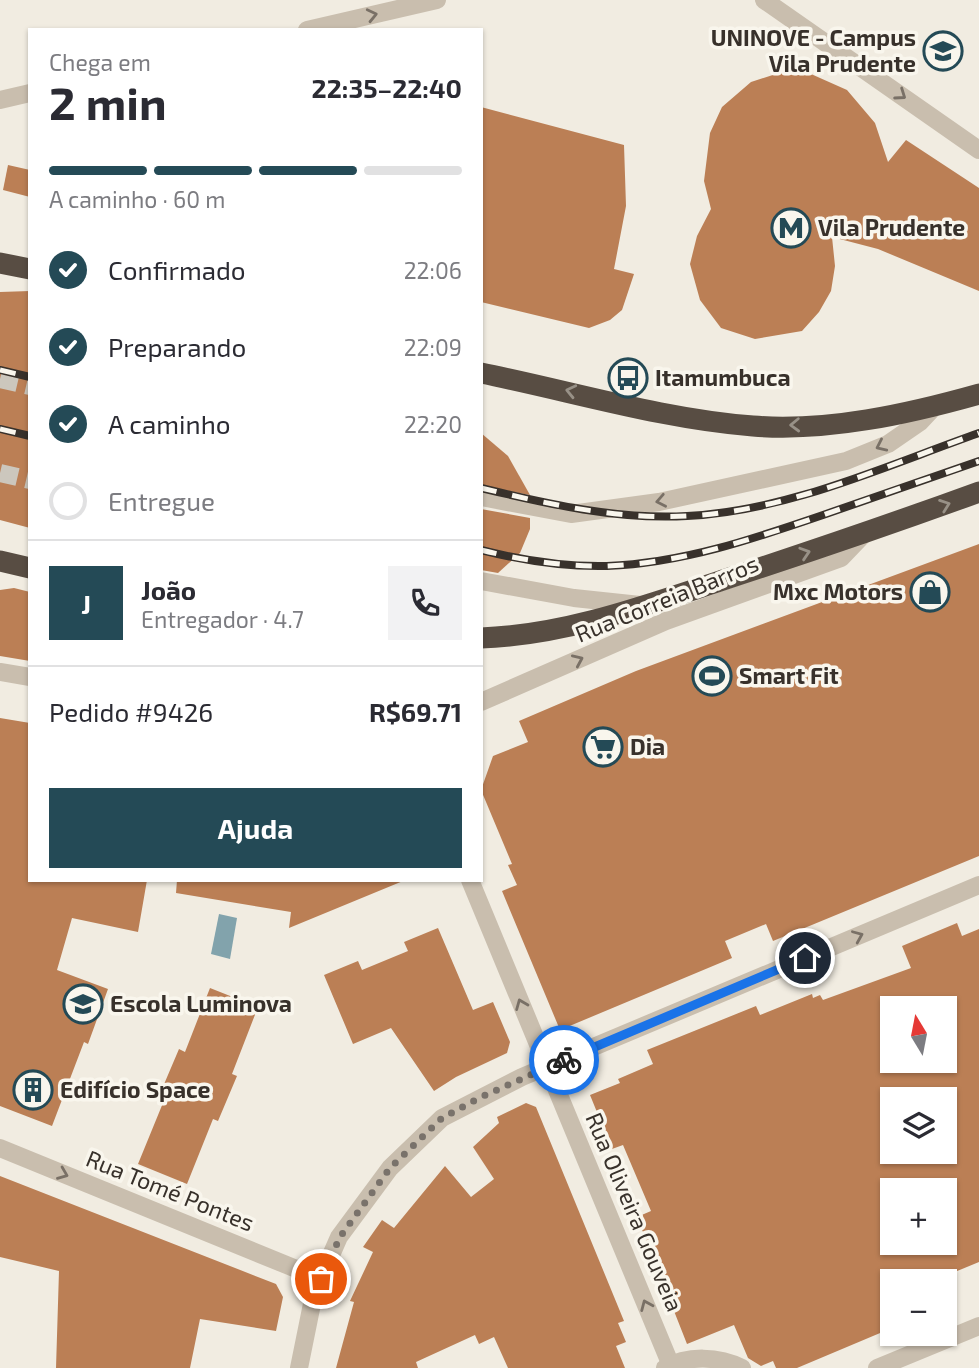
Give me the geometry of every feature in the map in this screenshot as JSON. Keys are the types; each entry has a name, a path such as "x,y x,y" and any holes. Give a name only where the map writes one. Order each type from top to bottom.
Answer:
{"highway":[{"path":"0,263 28,269"},
{"path":"483,373 708,421 756,426 848,421 935,406 979,394"},
{"path":"483,638 573,627 647,606 864,534 979,492"},
{"path":"0,561 28,568"}],"street":[{"path":"316,28 437,0"},
{"path":"764,0 979,150"},
{"path":"0,100 28,93"},
{"path":"483,497 571,514 672,499 846,461 888,444 920,422 935,406"},
{"name":"Rua Correia Barros","path":"483,701 666,621 841,558 864,534"},
{"path":"483,581 574,598 647,606"},
{"path":"0,672 28,677"},
{"name":"Rua Oliveira Gouveia","path":"471,882 669,1367"},
{"path":"299,1368 314,1294 340,1237 390,1168 442,1118 547,1067 979,885"},
{"name":"Rua Tomé Pontes","path":"0,1148 321,1279"},
{"path":"877,1368 979,1326"},
{"path":"669,1367 693,1359 716,1359 741,1368"}],"water":[{"path":"219,914 237,918 230,959 211,954"}],"building":[{"path":"782,72 811,74 847,90 875,123 888,162 906,140 979,188 979,291 878,249 832,237 835,266 831,291 819,312 802,331 755,339 721,328 700,300 690,264 697,236 711,209 704,181 710,133 722,107 751,82"},
{"path":"483,108 624,145 626,206 614,269 634,274 622,310 610,320 589,328 483,302"},
{"path":"8,165 28,170 28,196 3,190"},
{"path":"28,291 28,527 0,520 0,292"},
{"path":"483,435 508,456 530,495 483,486"},
{"path":"483,509 530,518 530,529 520,553 498,573 483,570"},
{"path":"979,544 979,856 773,941 766,924 725,941 732,958 560,1030 502,891 517,885 508,865 512,864 483,795 483,784 493,756 528,742 519,721 636,671"},
{"path":"14,588 28,592 28,661 0,656 0,590"},
{"path":"0,718 28,723 28,882 147,882 138,932 72,918 57,970 108,989 88,1044 84,1042 52,1126 0,1106"},
{"path":"177,882 401,882 289,928 291,912 176,893"},
{"path":"957,923 962,936 979,929 979,1262 957,1271 880,1269 880,1333 797,1368 776,1368 773,1361 761,1366 748,1358 734,1325 687,1344 637,1217 651,1211 623,1145 612,1149 590,1095 620,1083 618,1079 653,1064 647,1050 756,1006 760,1015 812,994 813,998 820,995 823,1000 911,968 902,946"},
{"path":"438,928 473,1010 493,1002 510,1042 507,1053 456,1077 434,1091 391,1028 353,1044 324,975 358,961 362,970 408,951 404,942"},
{"path":"210,988 258,1007 232,1074 237,1076 218,1121 213,1119 187,1184 138,1164 165,1098 159,1096 179,1049 185,1052"},
{"path":"526,1103 536,1107 624,1321 618,1323 626,1342 616,1346 625,1368 508,1368 494,1337 479,1344 475,1335 416,1362 418,1368 336,1368 354,1302 350,1301 373,1252 363,1247 382,1220 394,1228 445,1166 471,1197 494,1179 473,1147 499,1123 497,1117"},
{"path":"0,1176 276,1284 283,1297 276,1331 200,1319 190,1368 56,1368 59,1271 0,1257"}],"tunnel":[{"path":"0,379 28,386"},
{"path":"0,473 28,480"}],"railway":[{"path":"0,370 28,377"},
{"path":"0,429 28,436"},
{"path":"483,488 557,505 635,516 687,516 725,512 762,506 836,485 979,433"},
{"path":"483,550 528,560 576,565 607,566 663,560 770,533 979,461"}],"way so far":[{"path":"321,1279 340,1237 390,1168 442,1118 522,1077 564,1060"}],"place":[{"name":"UNINOVE - Campus Vila Prudente","path":"943,51"},
{"name":"Vila Prudente","path":"791,228"},
{"name":"Itamumbuca","path":"628,378"},
{"name":"Mxc Motors","path":"930,592"},
{"name":"Smart Fit","path":"712,676"},
{"name":"Dia","path":"603,747"},
{"name":"Escola Luminova","path":"83,1004"},
{"name":"Edifício Space","path":"33,1090"}],"route":[{"path":"564,1060 805,958"}]}
